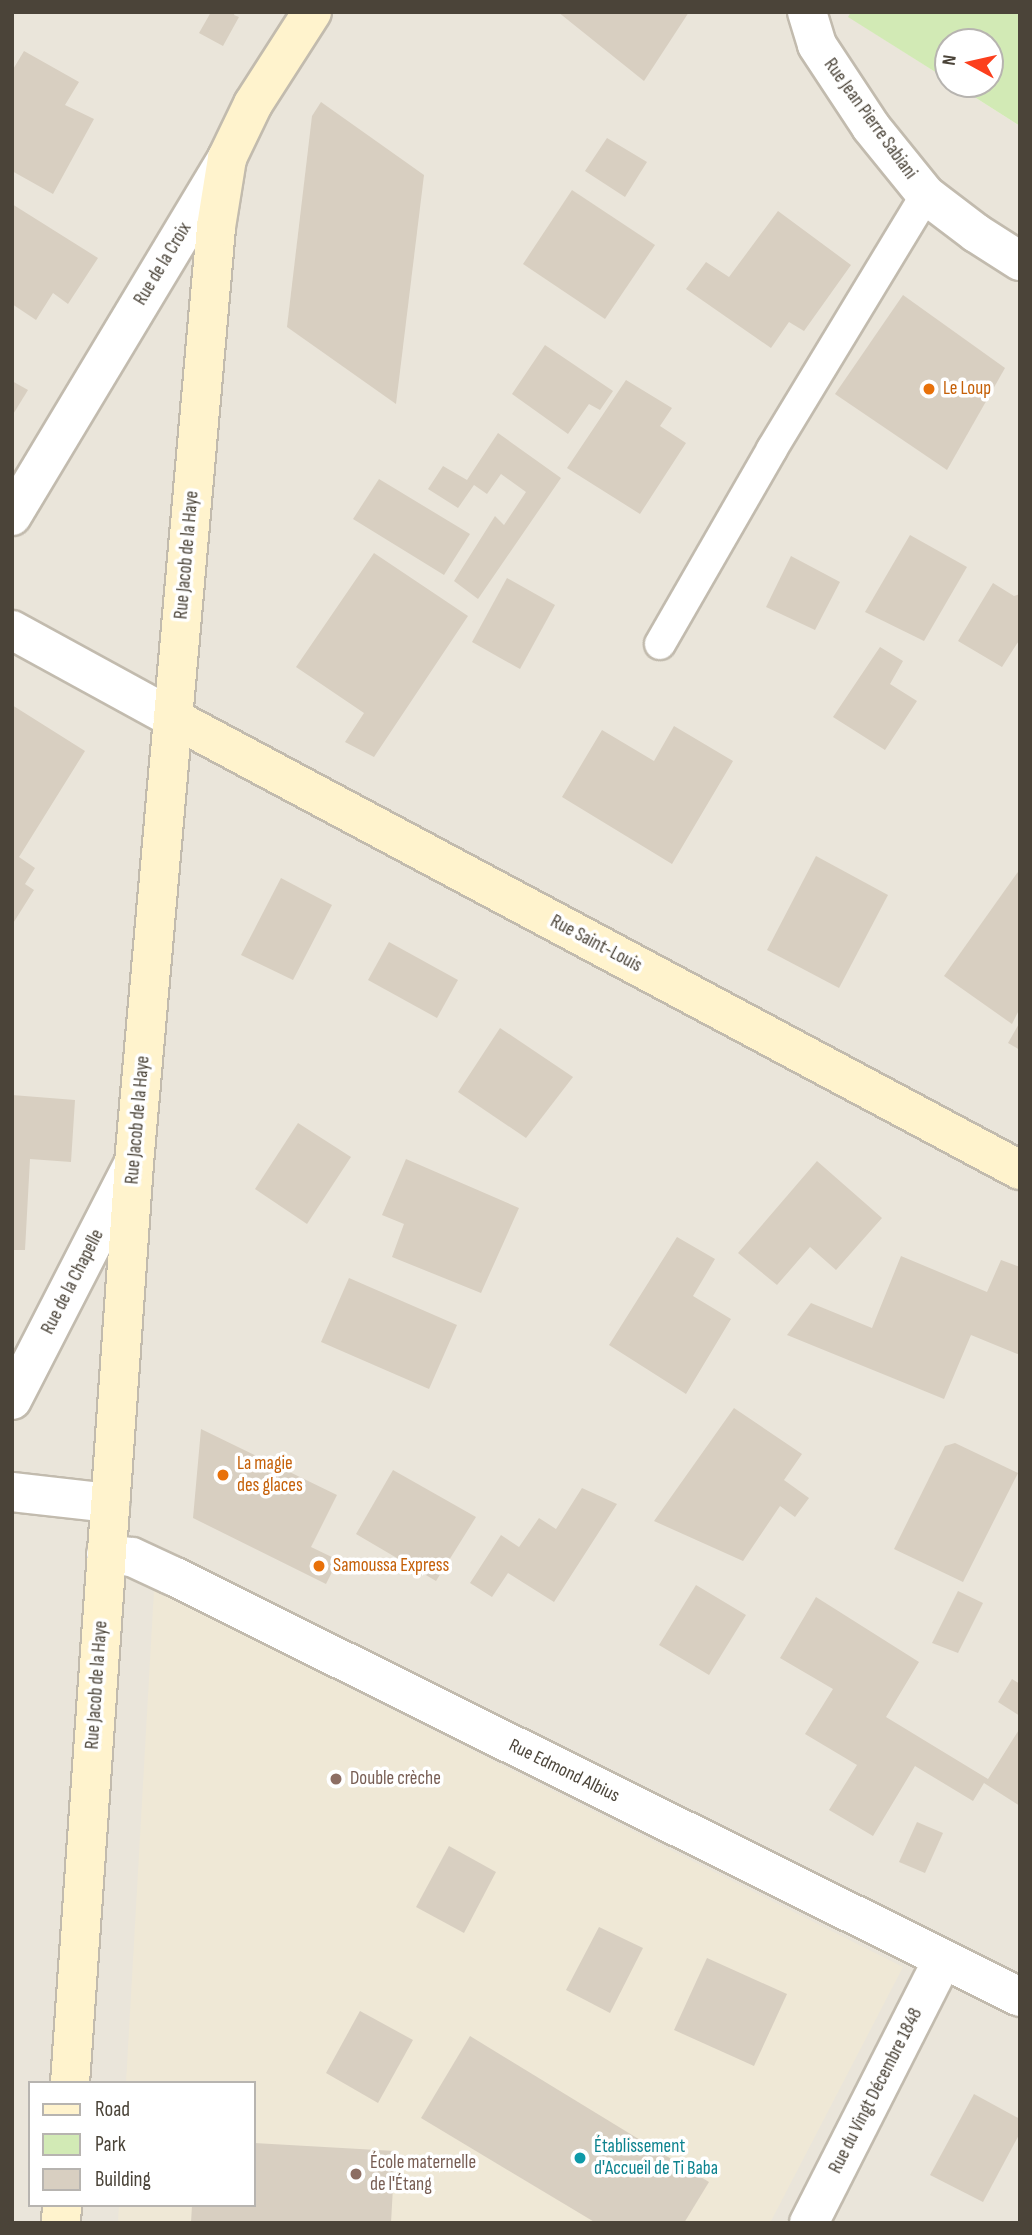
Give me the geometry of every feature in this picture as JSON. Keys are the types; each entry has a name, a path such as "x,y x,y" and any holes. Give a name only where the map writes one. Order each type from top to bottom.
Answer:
{"main road":[{"name":"Rue de la Croix","path":"227,158 253,104 312,12"},
{"name":"Rue Jacob de la Haye","path":"70,2081 134,1163 216,227 227,158"},
{"name":"Rue Saint-Louis","path":"173,718 1020,1170"}],"street":[{"name":"Rue Jean Pierre Sabiani","path":"807,12 817,45 872,127 926,195 976,233 1020,261"},
{"name":"Rue de la Croix","path":"12,516 227,158"},
{"path":"12,630 173,718"},
{"name":"Rue de la Chapelle","path":"12,1401 134,1163"},
{"path":"12,1492 110,1503"},
{"name":"Rue Edmond Albius","path":"106,1554 132,1557 173,1576 1020,1997"},
{"name":"Rue du Vingt Décembre 1848","path":"809,2223 943,1959"}],"lane":[{"path":"660,644 772,449 926,195"}],"shaded area":[{"path":"12,12 851,12 849,17 934,71 934,98 976,98 1020,126 1020,2223 12,2223"},
{"name":"Double crèche","path":"154,1590 903,1967 770,2223 118,2223 119,2207 256,2207 256,2081 126,2081"}],"green space":[{"path":"851,12 1020,12 1020,126 976,98 1004,98 1004,28 934,28 934,71 848,17"}],"building":[{"path":"211,12 235,12 234,15 239,17 223,46 199,33"},
{"path":"558,12 689,12 644,81"},
{"path":"24,51 79,82 65,105 94,119 53,194 12,171 12,71"},
{"path":"321,102 424,175 396,404 287,327 312,116"},
{"path":"607,138 647,162 625,197 585,171"},
{"path":"572,190 655,245 605,319 523,264"},
{"path":"12,204 98,258 68,304 53,293 36,320 12,304"},
{"path":"778,211 851,265 804,331 789,322 771,348 686,289 706,262 729,277"},
{"path":"903,295 1005,368 947,470 835,394"},
{"path":"545,345 613,391 600,410 589,404 568,434 512,394"},
{"path":"626,380 672,408 660,426 686,443 640,514 567,468"},
{"path":"12,381 28,390 12,416"},
{"path":"498,433 561,478 478,599 454,581 495,516 504,525 526,492 501,474 487,494 474,485 458,508 428,489 443,466 467,480"},
{"path":"379,479 470,534 444,575 353,519"},
{"path":"910,535 967,567 924,641 865,612"},
{"path":"374,553 468,616 374,757 345,742 364,713 296,667"},
{"path":"791,556 840,582 815,630 766,607"},
{"path":"507,578 555,605 520,669 472,642"},
{"path":"993,583 1014,596 1020,594 1020,639 1002,667 958,641"},
{"path":"880,647 903,661 890,684 917,701 885,750 833,717"},
{"path":"12,705 85,751 19,857 35,868 25,884 34,890 12,925"},
{"path":"674,726 733,761 672,864 562,797 602,730 654,761"},
{"path":"816,856 888,895 839,988 767,950"},
{"path":"1020,869 1020,1008 1012,1024 944,976"},
{"path":"281,878 332,905 293,980 241,955"},
{"path":"389,942 458,980 437,1018 368,980"},
{"path":"1020,1022 1020,1050 1008,1043"},
{"path":"500,1028 573,1077 526,1138 458,1092"},
{"path":"12,1095 75,1100 71,1162 30,1159 25,1250 12,1250"},
{"path":"298,1123 351,1157 307,1224 255,1189"},
{"path":"406,1159 519,1208 481,1293 392,1257 404,1224 382,1215"},
{"path":"817,1161 882,1218 836,1270 810,1247 777,1285 738,1253"},
{"path":"677,1237 715,1259 693,1296 731,1319 686,1394 609,1345"},
{"path":"901,1256 987,1292 1001,1260 1020,1267 1020,1355 971,1335 944,1399 787,1335 811,1303 872,1328"},
{"path":"349,1278 457,1325 429,1389 321,1342"},
{"path":"734,1408 802,1454 784,1480 809,1498 795,1517 780,1506 743,1561 654,1521"},
{"path":"201,1429 337,1495 311,1547 338,1560 326,1584 193,1518"},
{"path":"955,1443 1018,1473 963,1582 894,1549 945,1446"},
{"path":"393,1470 476,1517 436,1581 356,1534"},
{"path":"582,1488 617,1504 554,1602 508,1573 492,1597 470,1583 501,1535 519,1547 539,1518 556,1529"},
{"path":"696,1585 746,1615 709,1675 659,1645"},
{"path":"958,1591 983,1603 958,1653 932,1643"},
{"path":"816,1597 919,1662 886,1717 988,1779 1020,1728 1020,1806 984,1783 973,1801 915,1766 873,1836 829,1810 857,1765 805,1734 833,1689 780,1658"},
{"path":"1012,1679 1020,1684 1020,1716 998,1702"},
{"path":"917,1822 943,1833 925,1873 899,1862"},
{"path":"449,1846 496,1872 464,1933 416,1907"},
{"path":"599,1927 643,1948 610,2013 566,1990"},
{"path":"707,1958 787,1994 754,2066 674,2030"},
{"path":"360,2011 413,2040 378,2103 326,2073"},
{"name":"Établissement d'Accueil de Ti Baba","path":"470,2036 709,2182 684,2223 596,2223 421,2118"},
{"path":"974,2094 1020,2119 1020,2133 983,2202 930,2175"},
{"path":"256,2143 395,2151 391,2223 191,2223 192,2207 256,2207"}],"place":[{"name":"Le Loup","path":"929,389"},
{"name":"La magie des glaces","path":"223,1475"},
{"name":"Samoussa Express","path":"319,1566"},
{"name":"Double crèche","path":"336,1779"},
{"name":"Établissement d'Accueil de Ti Baba","path":"580,2158"},
{"name":"École maternelle de l'Étang","path":"356,2174"}]}
